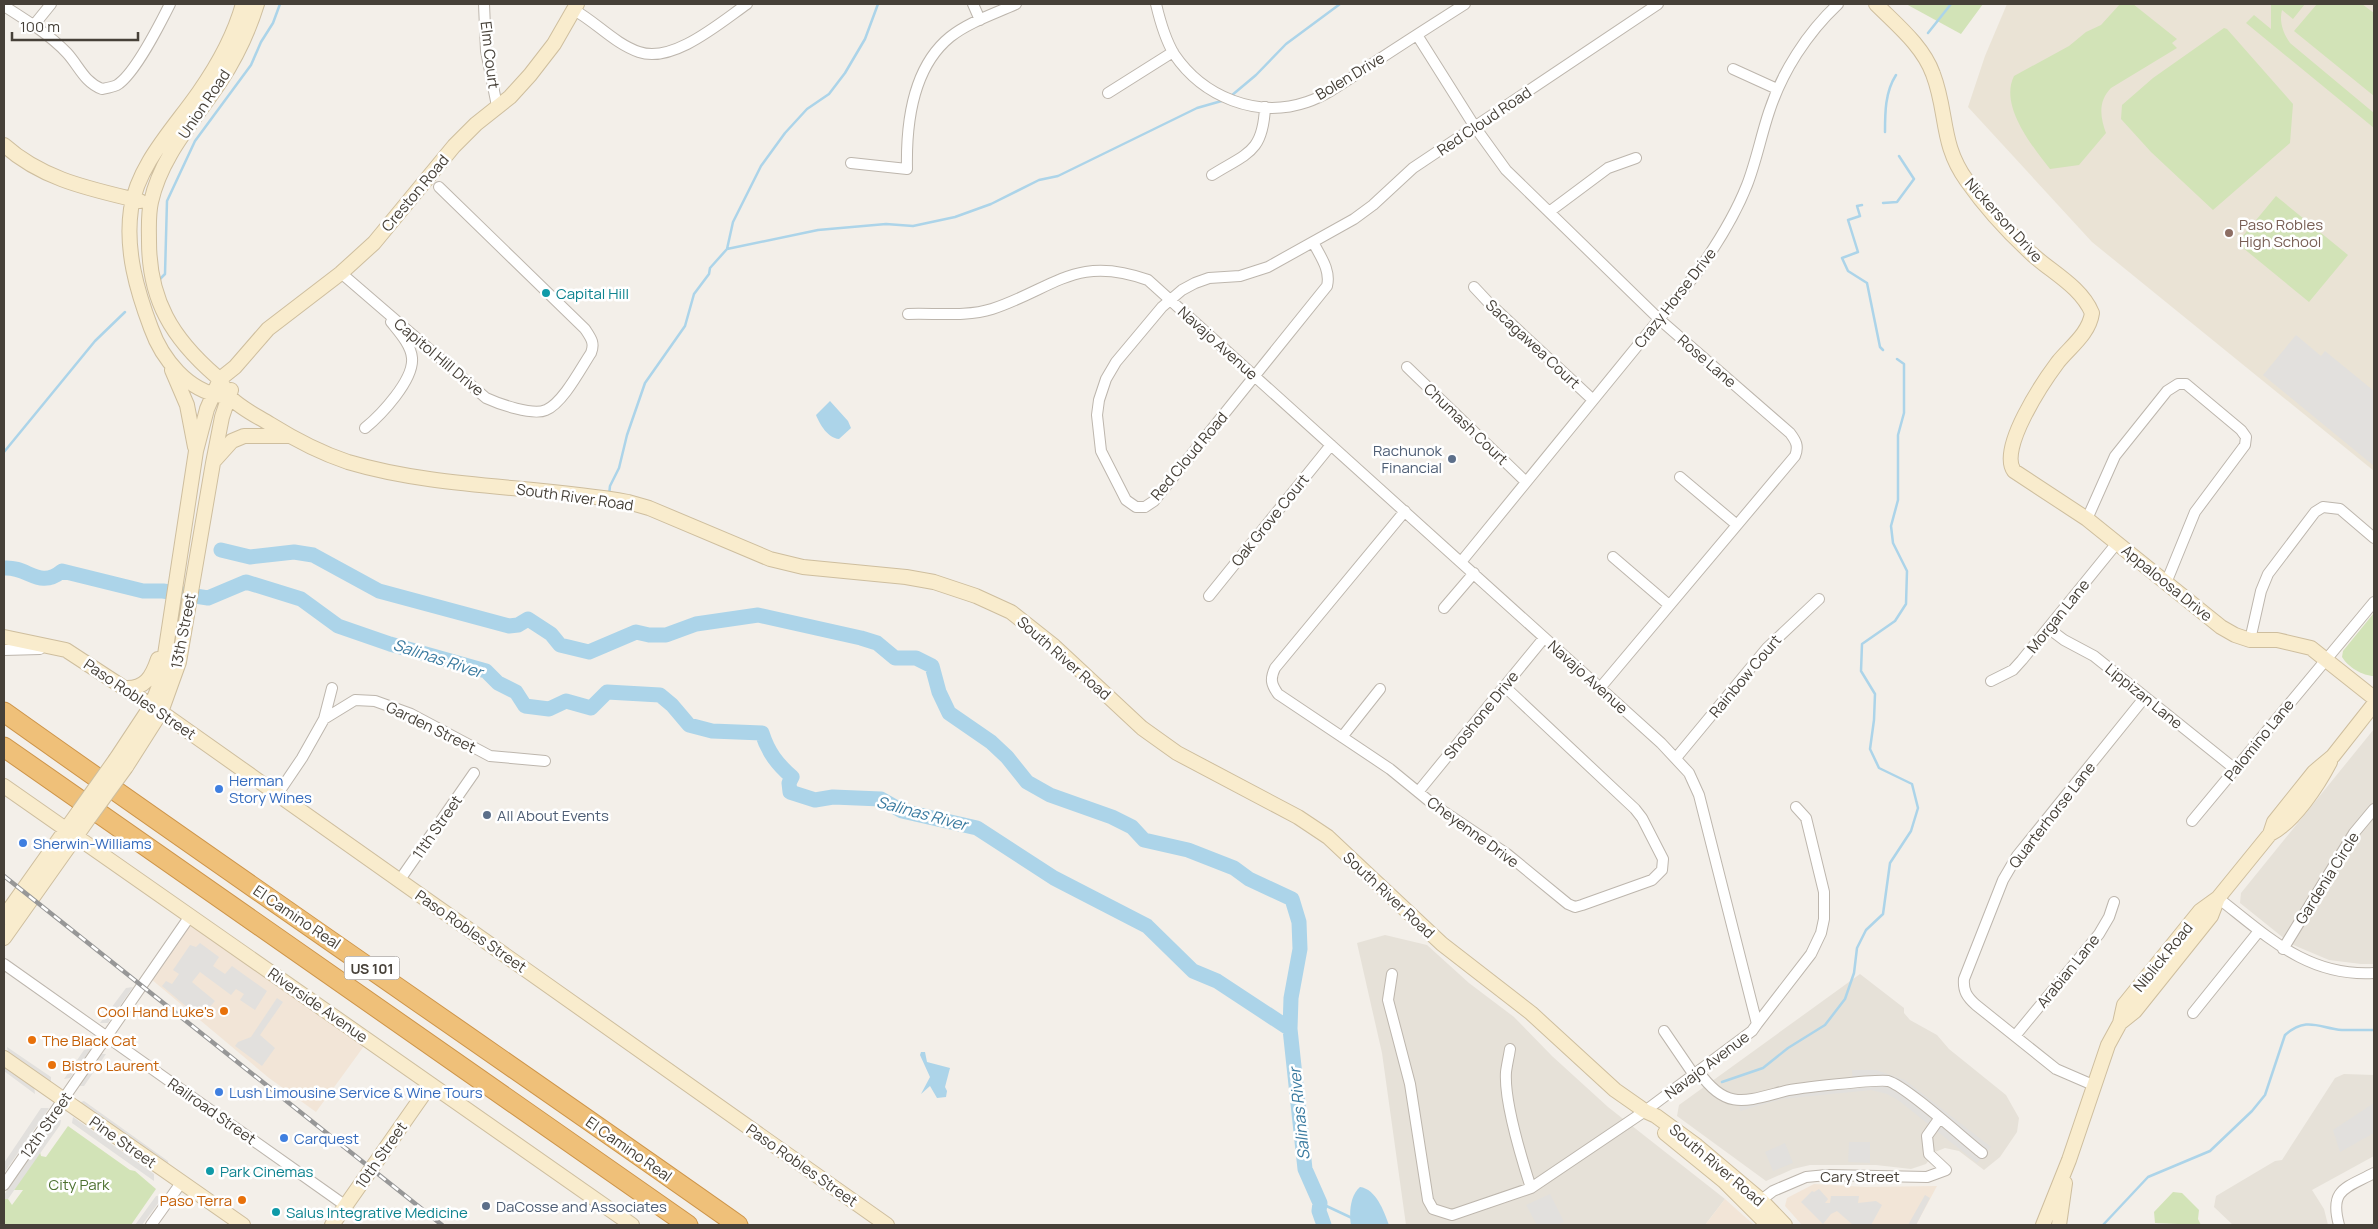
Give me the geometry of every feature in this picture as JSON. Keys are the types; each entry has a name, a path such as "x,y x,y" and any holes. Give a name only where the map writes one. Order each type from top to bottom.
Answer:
{"highway":[{"name":"El Camino Real","path":"4,712 222,867 413,996 738,1225"},
{"name":"El Camino Real","path":"4,747 688,1225"}],"main road":[{"name":"Union Road","path":"163,354 154,338 136,282 130,234 133,199 141,177 151,158 218,62 229,41 243,4"},
{"name":"Union Road","path":"230,397 220,379 182,343 159,304 149,260 151,203 160,174 170,155 221,81 239,48 257,4"},
{"name":"Nickerson Drive","path":"1876,4 1911,39 1927,60 1940,96 1949,148 1967,181 2020,242 2080,294 2092,313 2087,329 2041,386 2023,421"},
{"name":"Creston Road","path":"195,456 200,430 220,379 235,367 268,328 341,273 374,243 476,124 510,97 545,57 576,7"},
{"path":"4,145 27,164 42,172 88,189 151,203"},
{"path":"163,354 184,377 205,392 213,395 230,397 235,367"},
{"path":"163,354 176,378 187,405 195,456"},
{"name":"13th Street","path":"4,917 71,833 121,763 156,709 179,662 213,462 222,417 230,397"},
{"name":"South River Road","path":"230,397 290,436 346,461 386,472 628,502 650,508 770,558 813,568 906,576 934,582 976,596 1011,612 1054,646 1128,716 1177,753 1298,817 1328,836 1442,944 1531,1013 1615,1090 1645,1111 1656,1116 1697,1146 1756,1204 1785,1225"},
{"name":"Appaloosa Drive","path":"2023,421 2009,456 2010,466 2014,471 2087,519 2222,627 2250,640 2294,642 2311,648 2374,698"},
{"path":"213,462 232,441 244,436 290,436"},
{"name":"13th Street","path":"163,655 172,618 195,456"},
{"name":"Paso Robles Street","path":"4,637 66,650 156,709 887,1225"},
{"path":"124,688 136,688 146,683 163,655"},
{"path":"156,709 163,655"},
{"name":"Niblick Road","path":"2043,1225 2069,1160 2108,1045 2120,1023 2136,1011 2211,916 2218,898 2270,834 2274,822 2314,772 2333,756 2374,704"},
{"name":"Riverside Avenue","path":"4,786 632,1225"},
{"name":"13th Street","path":"4,938 71,833"},
{"name":"Pine Street","path":"4,1058 242,1225"},
{"name":"10th Street","path":"332,1225 430,1085"},
{"name":"Niblick Road","path":"2059,1225 2069,1160"},
{"name":"South River Road","path":"1756,1204 1768,1225"}],"street":[{"path":"34,25 51,4"},
{"path":"4,6 34,25 67,53 88,81 102,89 117,85 126,76 157,30 170,4"},
{"name":"Elm Court","path":"484,4 486,51 498,106"},
{"path":"576,7 629,47 644,53 662,54 684,45 718,25 747,4"},
{"path":"973,4 980,20"},
{"path":"851,163 907,169 908,126 918,84 924,70 939,48 950,37 980,20 1016,4"},
{"name":"Bolen Drive","path":"1156,4 1173,52 1186,70 1208,89 1236,102 1265,107 1307,102 1331,90 1465,4"},
{"name":"Red Cloud Road","path":"1313,242 1328,270 1328,286 1154,501 1145,507 1136,507 1126,500 1101,451 1097,415 1099,400 1106,379 1116,362 1170,300 1195,283 1209,278 1254,272 1354,219 1373,205 1413,168 1658,4"},
{"name":"Crazy Horse Drive","path":"1461,562 1696,274 1723,235 1747,184 1777,89 1799,51 1828,13 1838,4"},
{"name":"Rose Lane","path":"1417,35 1475,127 1506,170 1659,319 1795,440 1798,448 1795,456 1600,688"},
{"path":"1108,92 1173,52"},
{"path":"1733,69 1777,89"},
{"path":"1212,175 1249,152 1260,141 1264,129 1265,107"},
{"path":"1549,212 1608,168 1636,158"},
{"name":"Capitol Hill Drive","path":"341,273 486,398 515,408 538,412 546,410 556,402 594,346 585,329 439,187"},
{"name":"Navajo Avenue","path":"908,314 976,312 992,309 1071,274 1105,270 1125,272 1148,280 1474,573 1676,758 1689,773 1699,795 1757,1024 1752,1031 1645,1111 1531,1188 1452,1215 1433,1209 1428,1200 1410,1084 1388,1000 1392,974"},
{"name":"Sacagawea Court","path":"1474,287 1594,400"},
{"path":"365,428 380,415 395,396 408,374 412,360 409,347 381,309"},
{"name":"Chumash Court","path":"1406,367 1526,482"},
{"path":"2087,519 2115,456 2168,391 2178,384 2186,384 2242,430 2246,437 2245,446 2194,512 2166,583"},
{"name":"Oak Grove Court","path":"1209,596 1331,445"},
{"path":"1680,477 1737,525"},
{"path":"2250,640 2261,591 2268,574 2316,512 2323,507 2340,509 2374,538"},
{"name":"Cheyenne Drive","path":"1405,511 1275,668 1271,677 1272,686 1278,694 1390,769 1418,792 1506,854 1568,904 1575,907 1652,880 1662,870 1663,859 1659,848 1635,809 1504,686"},
{"name":"Morgan Lane","path":"1991,682 2013,670 2117,543"},
{"path":"1613,557 1669,606"},
{"path":"1444,608 1474,573"},
{"name":"Rainbow Court","path":"1676,758 1767,648 1819,599"},
{"name":"Palomino Lane","path":"2192,821 2374,602"},
{"name":"Lippizan Lane","path":"2048,628 2064,640 2094,656 2235,769"},
{"name":"Shoshone Drive","path":"1418,792 1544,638"},
{"path":"4,650 66,650"},
{"path":"277,795 303,757 324,719 332,688"},
{"path":"1342,737 1380,689"},
{"name":"Quarterhorse Lane","path":"2093,1085 2077,1080 2056,1069 1968,998 1964,988 1967,970 2003,880 2017,856 2145,697"},
{"name":"Garden Street","path":"324,719 355,700 375,701 411,714 490,756 545,761"},
{"name":"11th Street","path":"399,881 474,773"},
{"path":"1757,1024 1811,954 1821,933 1824,918 1824,892 1806,818 1796,807"},
{"name":"Gardenia Circle","path":"2284,949 2354,834 2374,809"},
{"path":"2218,898 2259,931 2306,962 2334,970 2374,974"},
{"name":"Arabian Lane","path":"2015,1036 2099,934 2109,917 2114,902"},
{"name":"12th Street","path":"4,1185 190,916"},
{"path":"2193,1013 2259,931"},
{"name":"Railroad Street","path":"4,964 346,1206"},
{"path":"1664,1031 1696,1073 1727,1099 1739,1101 1757,1100 1787,1090 1888,1081 1907,1092 1982,1153"},
{"path":"1510,1049 1506,1073 1510,1101 1522,1159 1531,1188"},
{"name":"Cary Street","path":"1756,1204 1785,1185 1806,1177 1827,1175 1927,1177 1946,1170 1929,1154 1927,1136 1939,1119"},
{"path":"2339,1225 2334,1209 2336,1197 2346,1188 2374,1173"},
{"path":"151,1225 181,1183"}],"shaded area":[{"name":"Paso Robles High School","path":"2007,4 2374,4 2374,471 2092,242 1968,107 1985,56"},
{"path":"2296,335 2321,356 2325,351 2374,391 2374,466 2263,375"},
{"path":"2374,729 2374,964 2361,964 2329,960 2291,944 2240,903 2241,893"},
{"path":"194,918 367,1042 316,1112 269,1078 151,979"},
{"path":"1385,935 1427,945 1469,983 1514,1017 1552,1056 1608,1107 1725,1199 1705,1225 1406,1225 1382,1053 1357,943"},
{"path":"200,943 219,957 213,966 225,974 232,966 267,991 255,1010 240,1000 244,994 236,989 231,995 200,972 192,982 215,1001 200,1018 162,986 166,981 172,984 179,974 173,970 190,945 196,947"},
{"path":"1860,974 1904,1008 1904,1013 1910,1020 1937,1035 1949,1049 2006,1095 2019,1118 2017,1132 2000,1157 1984,1170 1959,1151 1945,1148 1935,1152 1926,1164 1911,1169 1876,1165 1810,1165 1793,1169 1766,1181 1677,1116 1679,1105"},
{"path":"133,987 108,1023 100,1023 126,988"},
{"path":"277,998 283,1002 260,1035 275,1048 262,1066 235,1046 238,1042 251,1037"},
{"path":"7,1047 51,1077 51,1084 8,1053"},
{"path":"92,1048 70,1078 64,1079 84,1050"},
{"path":"99,1054 106,1054 84,1086 77,1086"},
{"path":"4,1064 34,1085 35,1094 4,1071"},
{"path":"1852,1070 1876,1070 1905,1080 1991,1147 1977,1163 1898,1100 1887,1094 1871,1090 1782,1099 1740,1111 1739,1101 1853,1083"},
{"path":"2344,1074 2374,1075 2374,1156 2312,1190 2324,1209 2328,1225 2233,1225 2214,1207 2216,1196 2275,1161 2282,1160 2335,1078"},
{"path":"84,1101 168,1161 169,1167 81,1106 81,1102"},
{"path":"2374,1103 2374,1133 2340,1152 2333,1130"},
{"path":"41,1108 49,1108 4,1173 4,1163"},
{"path":"73,1117 154,1174 154,1181 72,1123"},
{"path":"61,1120 60,1125 8,1199 4,1199 4,1195 55,1121"},
{"path":"1849,1142 1870,1142 1870,1163 1848,1162"},
{"path":"1785,1143 1793,1163 1773,1171 1765,1152"},
{"path":"1814,1184 1865,1187 1937,1186 1916,1225 1802,1225 1785,1206 1787,1198"},
{"path":"1819,1189 1828,1199 1825,1203 1830,1203 1831,1196 1859,1196 1858,1203 1876,1201 1882,1205 1871,1225 1853,1225 1837,1211 1831,1214 1823,1224 1801,1202 1812,1191 1814,1192"},
{"path":"1550,1194 1564,1222 1557,1225 1537,1225 1526,1205"},
{"path":"164,1195 142,1225 135,1225 156,1196"},
{"path":"1925,1195 1930,1198 1916,1225 1908,1225"},
{"path":"1725,1199 1754,1225 1705,1225"}],"green space":[{"path":"1906,4 1983,4 1961,34"},
{"path":"2120,4 2133,4 2177,39 2172,43 2177,48 2111,88 2104,98 2101,109 2106,133 2079,165 2050,169 2027,138 2014,113 2011,88 2014,76 2069,46 2086,32 2101,25"},
{"path":"2271,4 2305,4 2293,19 2282,10 2281,23 2290,43 2374,113 2374,128 2246,23 2254,15 2271,29"},
{"path":"2317,4 2362,4 2374,13 2374,96 2294,31"},
{"path":"2224,28 2227,29 2293,104 2290,143 2213,210 2151,152 2121,119 2122,105 2153,78"},
{"path":"2276,196 2348,255 2309,302 2237,243"},
{"path":"2373,614 2374,676 2356,670 2342,657 2343,651"},
{"name":"City Park","path":"68,1126 130,1170 135,1171 156,1189 131,1225 4,1225 4,1193 12,1205 23,1190 12,1190 9,1183 15,1173 25,1165 26,1151 39,1148 41,1156 46,1157"},
{"path":"2173,1192 2182,1193 2199,1210 2198,1219 2201,1225 2155,1223 2154,1212"}],"water":[{"path":"830,401 848,421 851,428 839,439 828,434 816,415"},
{"path":"921,1052 925,1052 927,1062 950,1068 945,1087 947,1091 946,1097 937,1098 930,1086 921,1094 930,1077 920,1055"},
{"path":"1360,1187 1375,1196 1382,1207 1389,1225 1351,1225 1350,1210 1352,1200"}],"waterway":[{"path":"159,280 165,274 167,201 195,141 251,65 261,42 273,23 280,4"},
{"path":"609,495 610,486 619,468 627,435 645,383 685,326 694,294 709,274 710,268 727,249 733,222 761,166 785,133 807,109 829,94 845,73 865,39 878,4"},
{"path":"1231,96 1256,75 1286,44 1340,4"},
{"path":"1928,33 1951,4"},
{"path":"1885,132 1888,95 1896,75"},
{"path":"727,249 818,230 886,224 913,226 955,217 991,204 1039,180 1058,176 1197,108 1225,100"},
{"path":"1883,203 1897,202 1914,179 1899,156"},
{"path":"1862,205 1857,206 1860,216 1848,220 1858,252 1842,258 1848,271 1867,283 1880,347 1883,350"},
{"path":"4,452 95,341 125,312"},
{"path":"1722,1082 1763,1068 1788,1048 1825,1025 1845,999 1854,973 1857,948 1866,930 1883,914 1890,863 1911,831 1918,808 1912,784 1879,768 1870,749 1875,694 1861,671 1862,644 1895,621 1906,604 1907,571 1893,543 1891,526 1898,500 1898,435 1904,413 1904,364 1897,359"},
{"name":"Salinas River","path":"221,550 250,557 294,552 313,555 379,591 509,626 518,625 528,619 551,634 560,645 589,652 636,632 649,635 666,635 696,624 758,615 877,643 895,658 916,658 932,666 939,692 949,713 991,742 1007,757 1027,782 1050,795 1112,817 1132,827 1144,840 1188,850 1234,868 1249,879 1292,899 1299,922 1300,949 1291,998 1290,1029"},
{"name":"Salinas River","path":"4,568 20,570 40,578 54,576 62,571 143,591 163,591 208,598 246,582 301,599 338,626 390,644 486,671 498,683 516,692 525,706 549,709 566,701 591,708 607,692 660,695 672,705 689,725 712,731 762,733 774,757 792,777 789,783 790,792 815,800 833,797 881,799 902,811 977,828 1054,878 1147,926 1193,971 1217,981 1290,1029 1305,1169 1320,1203 1319,1211 1324,1225"},
{"path":"2103,1225 2148,1177 2210,1151 2252,1111 2265,1095 2285,1035 2293,1029 2300,1026 2313,1025 2342,1030 2374,1030"},
{"path":"1320,1203 1352,1218"}],"railway":[{"path":"4,876 442,1225"}],"place":[{"name":"Paso Robles High School","path":"2229,233"},
{"name":"Capital Hill","path":"546,293"},
{"name":"Rachunok Financial","path":"1452,459"},
{"name":"Herman Story Wines","path":"219,789"},
{"name":"All About Events","path":"487,815"},
{"name":"Sherwin-Williams","path":"23,843"},
{"name":"Cool Hand Luke's","path":"224,1011"},
{"name":"The Black Cat","path":"32,1040"},
{"name":"Bistro Laurent","path":"52,1065"},
{"name":"Lush Limousine Service & Wine Tours","path":"219,1092"},
{"name":"Carquest","path":"284,1138"},
{"name":"Park Cinemas","path":"210,1171"},
{"name":"Paso Terra","path":"242,1200"},
{"name":"DaCosse and Associates","path":"486,1206"},
{"name":"Salus Integrative Medicine","path":"276,1212"}]}
